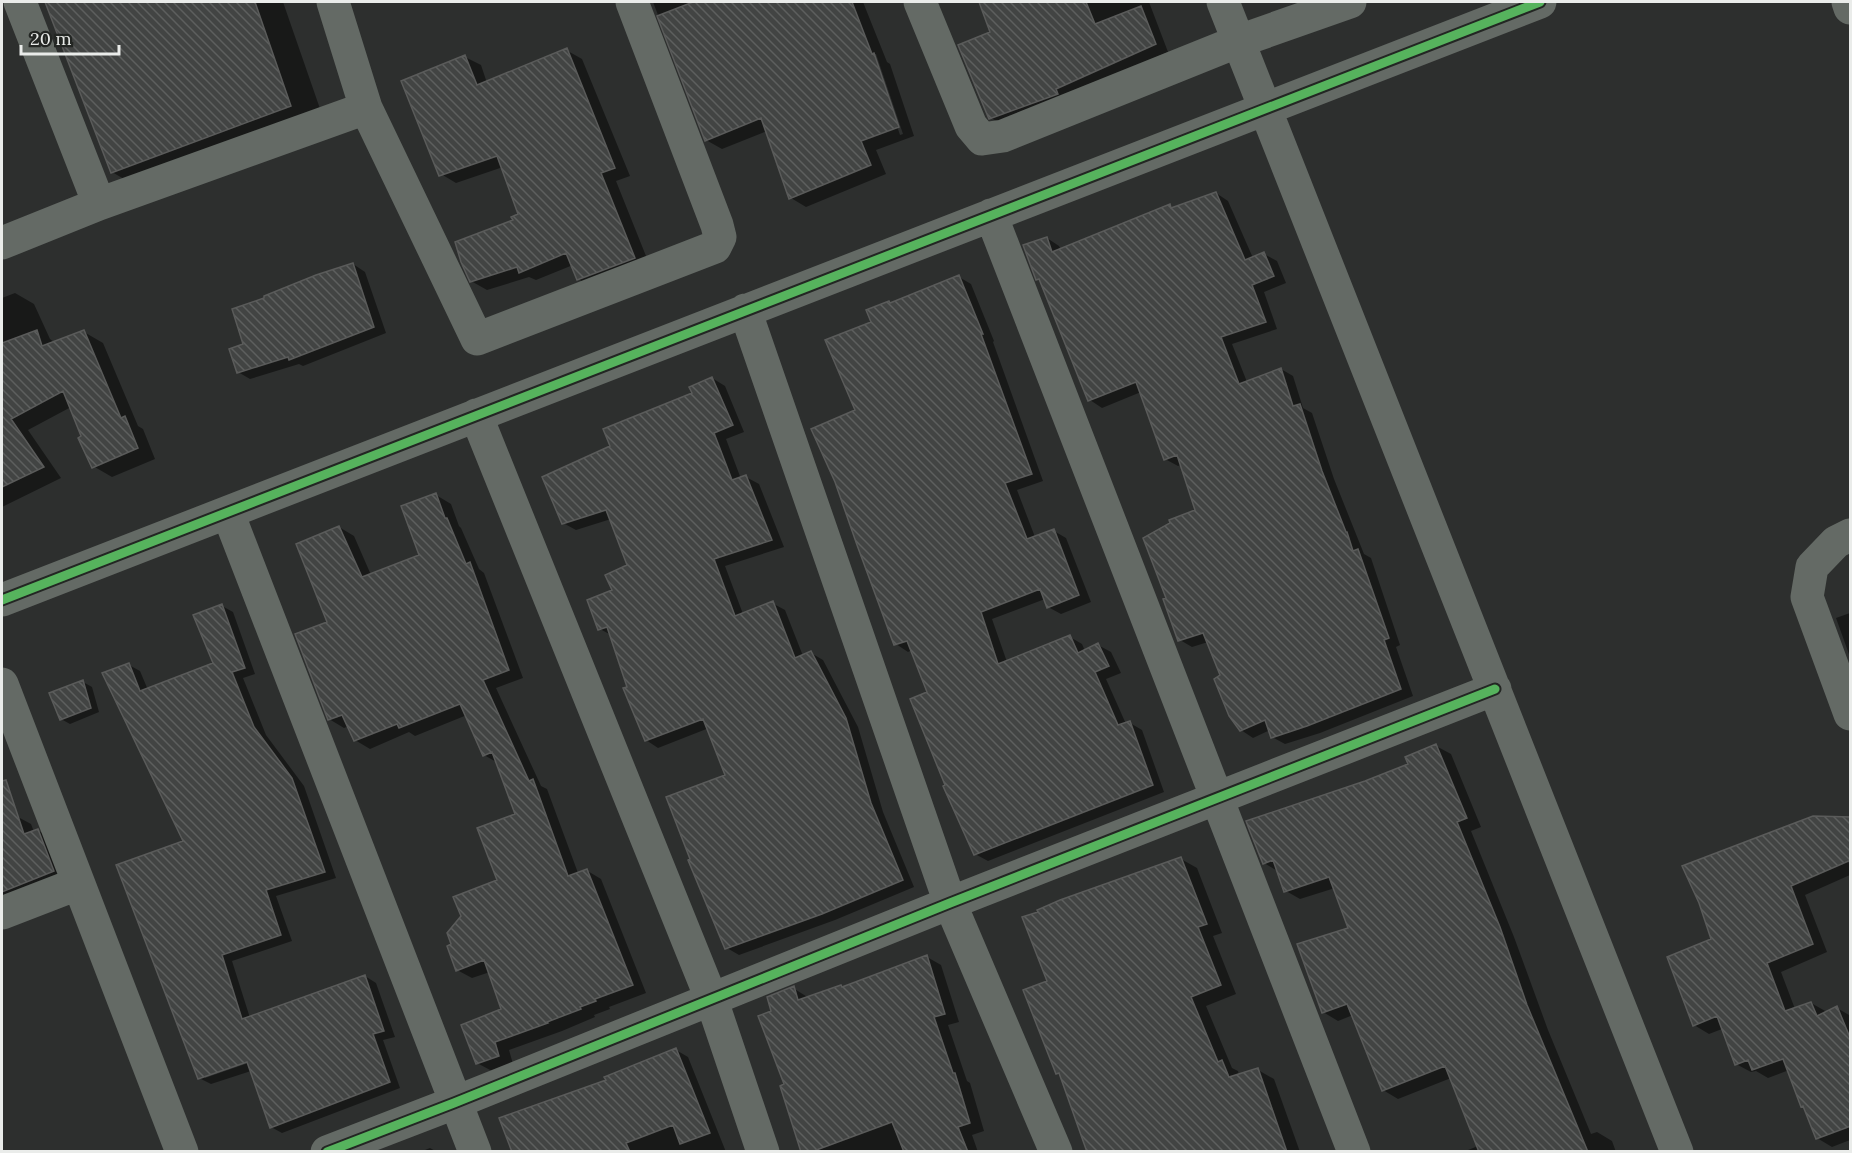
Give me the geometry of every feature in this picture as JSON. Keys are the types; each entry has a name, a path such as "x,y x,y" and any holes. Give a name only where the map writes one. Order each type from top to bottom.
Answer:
{"street":[{"path":"20,2 99,204"},
{"path":"333,2 366,108 477,339 715,247 720,237 632,2"},
{"path":"920,2 971,126 982,139 1003,136 1239,41 1350,2"},
{"path":"1223,2 1677,1152"},
{"path":"2,600 1540,2"},
{"path":"1848,2 1851,8"},
{"path":"2,243 99,204 366,108"},
{"path":"991,215 1354,1152"},
{"path":"745,310 950,903 1056,1152"},
{"path":"476,415 711,998 763,1152"},
{"path":"228,513 454,1103 475,1152"},
{"path":"1851,535 1836,542 1812,567 1807,597 1851,714"},
{"path":"2,684 182,1152"},
{"path":"327,1152 950,903 1495,689"},
{"path":"2,913 77,884"}],"building":[{"path":"45,2 255,2 291,106 111,173"},
{"path":"693,2 852,2 872,54 874,53 899,127 861,141 871,165 789,199 761,118 705,141 657,16"},
{"path":"979,2 1086,2 1095,24 1141,6 1156,44 1056,89 1058,94 989,119 958,45 990,32"},
{"path":"567,48 615,168 601,173 635,258 577,280 566,253 519,273 517,267 470,282 455,242 513,220 511,217 518,214 497,156 439,176 401,81 465,55 477,85"},
{"path":"1216,192 1245,260 1264,252 1274,276 1252,285 1266,322 1221,337 1239,384 1281,368 1293,406 1300,404 1322,471 1353,551 1358,549 1389,638 1384,640 1401,689 1271,738 1265,720 1240,731 1229,716 1214,679 1220,675 1203,633 1178,641 1163,599 1166,598 1143,538 1170,523 1169,520 1195,510 1177,455 1164,460 1136,382 1088,401 1023,245 1047,237 1052,252 1170,204 1171,208"},
{"path":"353,263 374,327 289,360 288,357 237,373 229,349 243,344 232,309 264,298 264,296 316,275"},
{"path":"959,275 983,334 981,334 1032,474 1005,483 1027,539 1054,529 1079,595 1047,608 1040,589 981,612 998,664 1070,635 1078,653 1098,643 1109,666 1095,672 1118,725 1130,721 1153,785 974,855 943,786 945,785 910,699 927,692 907,641 894,645 835,482 811,429 855,410 825,340 871,322 866,310 889,301 890,303"},
{"path":"37,330 42,346 84,330 121,418 125,416 138,448 92,468 78,438 81,436 63,391 11,419 44,467 2,487 2,343"},
{"path":"712,377 733,425 714,433 732,480 746,475 772,540 714,559 735,616 773,601 795,658 811,651 846,718 871,803 903,880 822,914 725,949 688,860 690,859 666,797 725,775 703,719 645,741 623,688 627,687 607,627 598,630 587,600 612,590 605,575 627,565 606,510 562,524 542,477 610,446 603,429 692,393 689,387"},
{"path":"436,493 466,564 470,562 509,670 483,680 529,781 533,779 568,876 587,869 633,985 595,999 596,1001 580,1007 581,1009 548,1023 495,1042 499,1056 476,1064 461,1025 501,1009 484,960 456,971 447,946 451,944 447,933 461,916 453,897 497,880 477,828 515,814 492,752 483,756 460,704 399,728 397,724 354,741 342,715 328,720 295,634 327,622 296,544 339,526 362,577 419,555 401,506"},
{"path":"222,604 245,668 232,672 254,727 292,778 325,872 266,890 281,935 222,955 242,1019 365,975 384,1031 373,1034 390,1082 270,1128 247,1062 198,1079 116,865 183,841 102,673 129,663 140,691 213,663 193,615"},
{"path":"83,680 91,708 60,720 49,693"},
{"path":"1436,744 1467,818 1457,822 1500,927 1527,1005 1588,1152 1479,1152 1445,1066 1382,1091 1347,1004 1322,1013 1297,944 1348,928 1329,877 1284,892 1273,860 1263,864 1246,821 1408,764 1405,757"},
{"path":"6,780 24,834 38,829 54,871 2,892 2,781"},
{"path":"1813,816 1851,817 1851,860 1791,886 1813,944 1767,963 1785,1011 1811,1002 1817,1016 1837,1006 1851,1040 1851,1126 1816,1139 1783,1059 1752,1070 1748,1060 1735,1065 1717,1016 1693,1026 1667,957 1711,939 1699,903 1682,866"},
{"path":"1181,857 1207,924 1198,927 1221,985 1191,997 1218,1062 1222,1060 1229,1077 1258,1068 1287,1152 1087,1152 1059,1073 1056,1074 1023,990 1047,981 1022,917 1038,912 1037,910 1060,900"},
{"path":"927,955 945,1014 934,1017 953,1073 955,1073 970,1123 958,1127 968,1152 904,1152 892,1122 811,1152 801,1152 780,1086 784,1084 758,1016 771,1011 767,997 794,986 798,1000 841,985 842,987"},
{"path":"676,1048 710,1133 680,1144 673,1125 626,1143 630,1152 512,1152 499,1118 606,1080 604,1077"}],"cycle path":[{"path":"2,600 1540,2"},
{"path":"327,1152 950,903 1495,689"}]}
